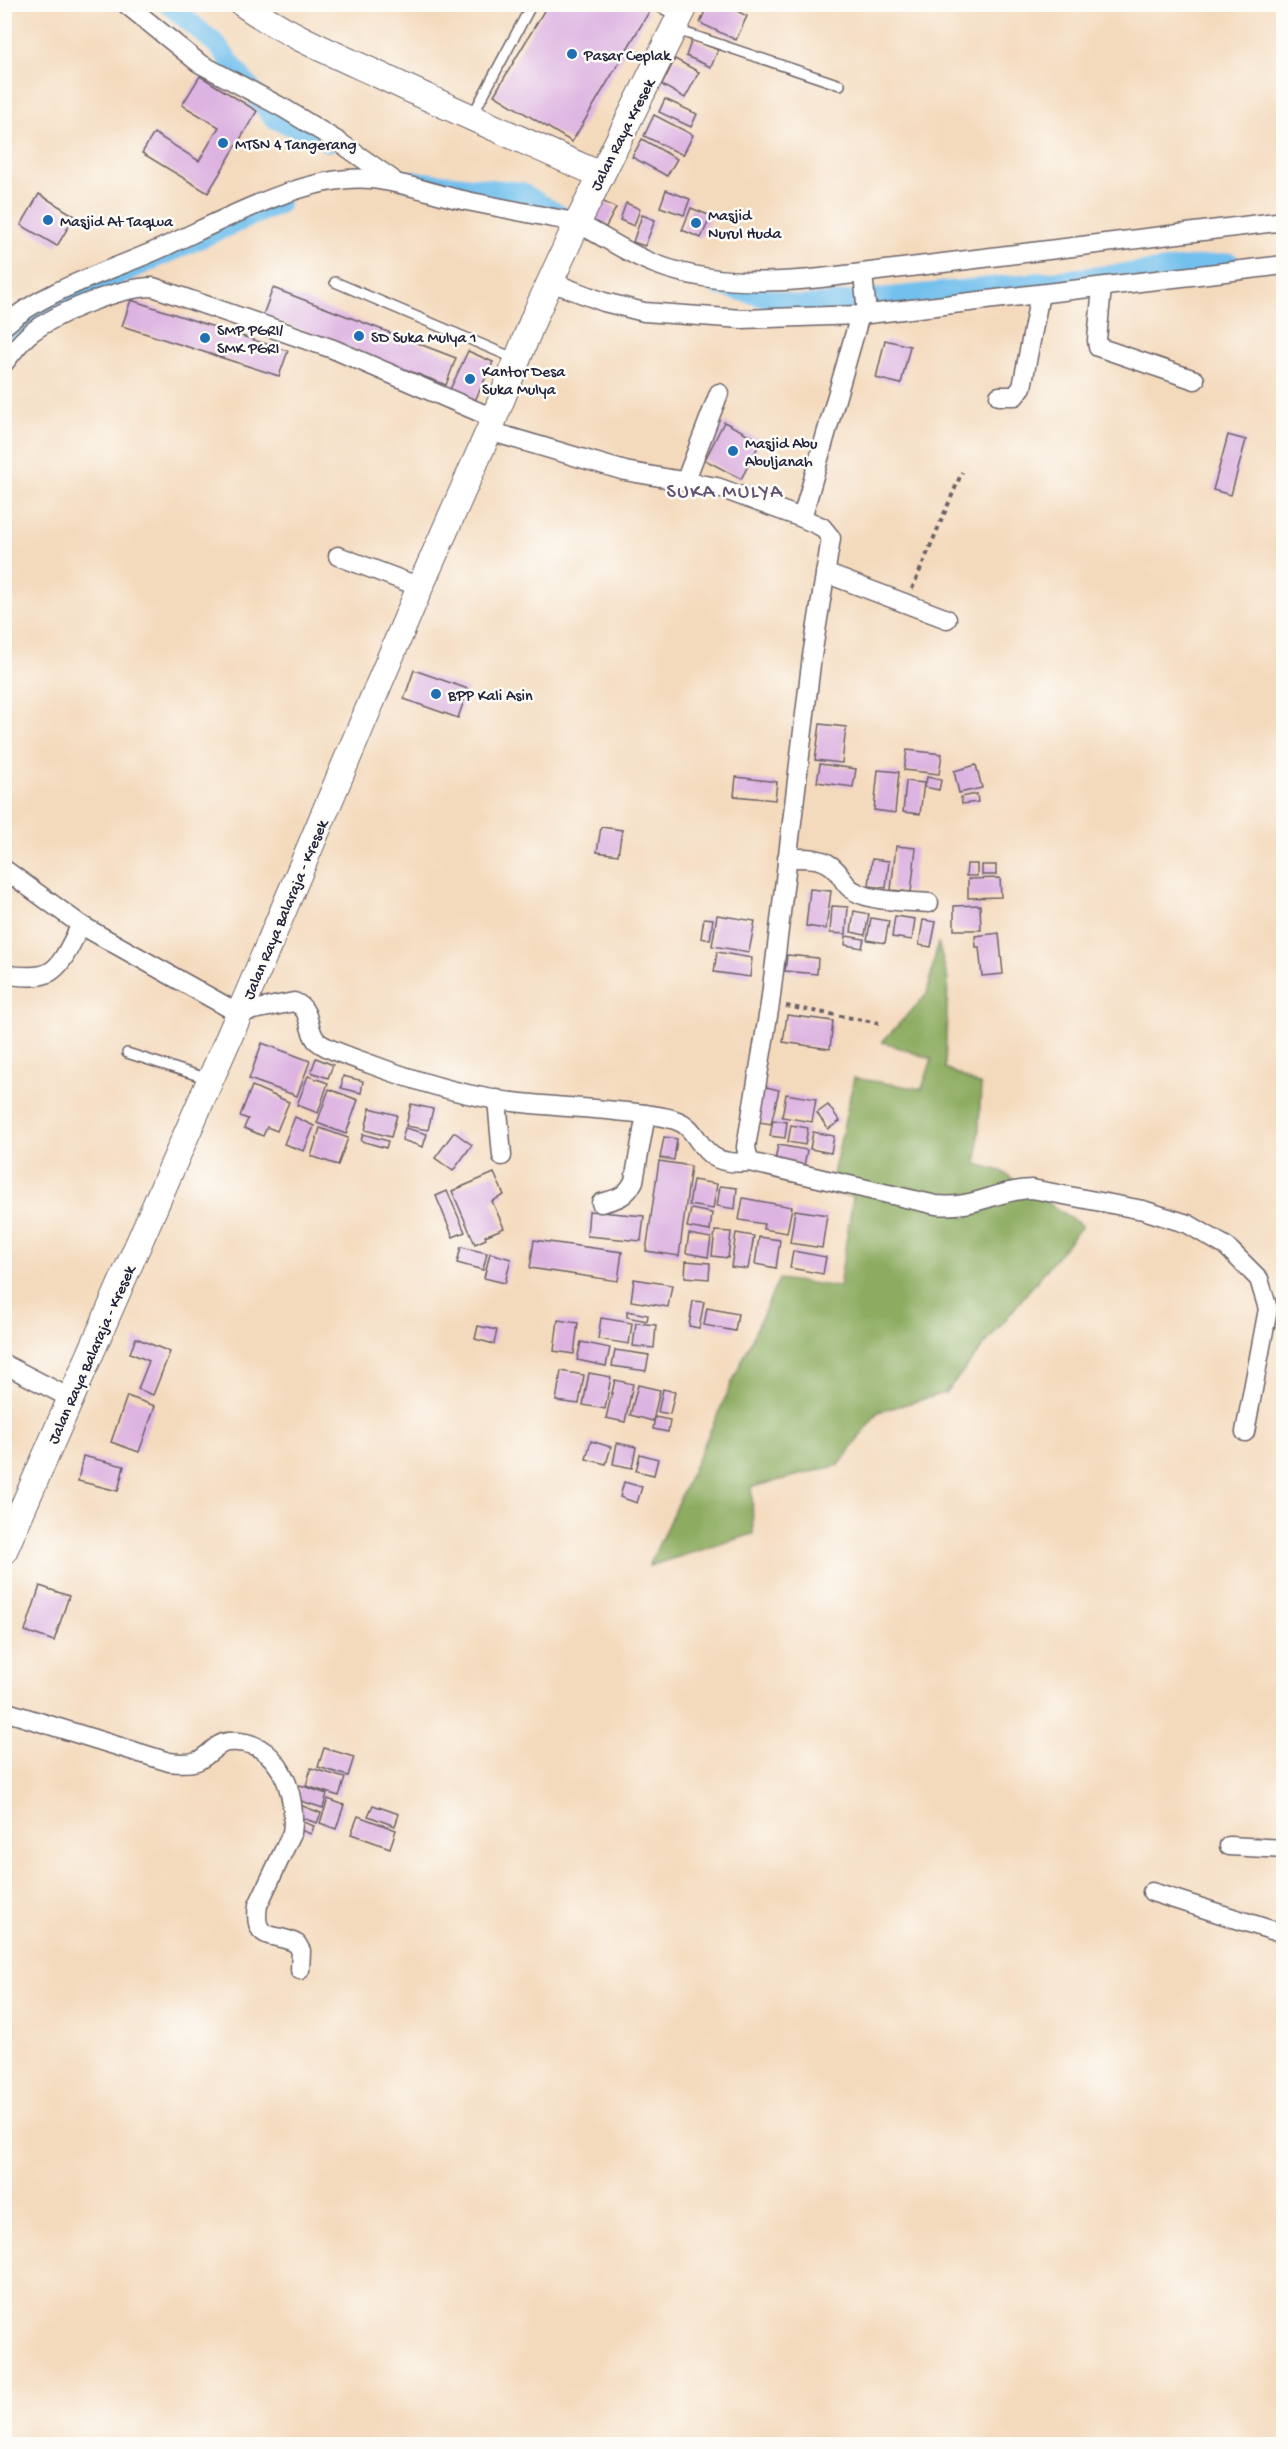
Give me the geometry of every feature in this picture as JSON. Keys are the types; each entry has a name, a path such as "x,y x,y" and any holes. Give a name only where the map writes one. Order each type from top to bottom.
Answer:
{"street":[{"path":"126,4 199,63 321,131 397,183"},
{"path":"243,4 269,22 471,118 601,175"},
{"name":"Jalan Raya Kresek","path":"554,273 680,17"},
{"path":"4,326 40,301 165,247 225,218 322,181 354,178 417,186 459,200 575,227 655,264 694,274 740,280 791,281 864,298 1040,294 1284,265"},
{"path":"554,273 604,302 656,314 732,319 864,298 1284,221"},
{"name":"Jalan Raya Balaraja - Kresek","path":"4,1551 211,1080 491,424 534,315 554,273"},
{"path":"4,363 33,331 60,316 125,289 153,287 333,349 491,424 625,471 717,487 822,527 831,538 812,656 770,1004 746,1147 749,1162"},
{"path":"1102,287 1098,347 1195,380"},
{"path":"999,396 1015,396 1022,387 1040,294"},
{"path":"802,518 864,298"},
{"path":"685,482 719,393"},
{"path":"338,556 420,587"},
{"path":"825,573 946,620"},
{"path":"788,858 821,859 836,870 843,883 855,892 871,897 928,903"},
{"path":"4,870 81,925 238,1013 294,1002 303,1007 315,1039 325,1046 371,1064 446,1088 497,1100 646,1114 677,1120 687,1127 708,1154 735,1164 749,1162 936,1205 955,1207 1016,1189 1032,1189 1143,1210 1188,1224 1227,1247 1259,1279 1276,1311 1245,1431"},
{"path":"4,974 45,976 57,968 81,925"},
{"path":"497,1100 502,1156"},
{"path":"601,1203 620,1198 629,1191 634,1181 646,1114"},
{"path":"4,1364 70,1398"},
{"path":"4,1711 169,1762 197,1761 226,1742 251,1745 264,1750 287,1780 294,1822 292,1833 258,1905 257,1918 261,1930 297,1944 301,1951 300,1970"},
{"path":"1229,1846 1284,1849"},
{"path":"1152,1892 1271,1930 1282,1931 1284,1929"}],"lane":[{"path":"471,118 532,4"},
{"path":"655,4 680,17 840,85"},
{"path":"335,282 518,360"},
{"path":"127,1053 211,1080"}],"path":[{"path":"906,604 962,472"},
{"path":"770,1004 879,1023"}],"green space":[{"path":"938,942 948,980 945,1068 981,1086 977,1164 1001,1171 1082,1226 945,1393 878,1412 839,1465 752,1487 753,1534 649,1566 779,1279 839,1287 853,1197 829,1193 854,1078 922,1089 932,1059 882,1042 927,994"}],"building":[{"name":"Pasar Ceplak","path":"548,4 636,4 649,12 572,142 494,95"},
{"path":"708,4 723,4 747,16 736,40 700,23"},
{"path":"692,39 718,50 711,67 686,56"},
{"path":"675,59 699,72 685,98 662,85"},
{"name":"MTSN 4 Tangerang","path":"200,76 257,111 208,193 142,153 154,133 199,161 219,127 182,105"},
{"path":"665,99 697,114 691,127 659,112"},
{"path":"654,115 693,135 683,155 644,136"},
{"path":"642,139 677,159 667,176 632,157"},
{"path":"666,190 690,199 684,215 660,207"},
{"name":"Masjid At Taqwa","path":"39,194 75,216 57,246 21,225"},
{"path":"596,198 616,208 603,232 583,221"},
{"path":"626,203 640,209 634,226 620,220"},
{"name":"Masjid Nurul Huda","path":"691,208 711,216 701,238 682,230"},
{"path":"642,215 655,220 645,246 633,242"},
{"name":"SD Suka Mulya 1","path":"273,288 456,358 446,385 263,315"},
{"name":"SMP PGRI/ SMK PGRI","path":"131,300 288,351 279,376 122,326"},
{"path":"885,340 910,346 901,384 876,378"},
{"name":"Kantor Desa Suka Mulya","path":"468,351 493,362 472,407 447,396"},
{"name":"Masjid Abu Abuljanah","path":"724,422 761,441 741,479 705,460"},
{"path":"1228,435 1246,440 1231,495 1213,490"},
{"name":"BPP Kali Asin","path":"414,670 468,689 458,718 404,699"},
{"path":"820,724 846,727 842,763 815,760"},
{"path":"907,750 942,754 939,774 904,770"},
{"path":"820,764 856,769 853,787 817,782"},
{"path":"976,765 982,788 959,793 954,771"},
{"path":"878,770 899,772 895,813 874,810"},
{"path":"736,777 777,782 775,800 734,796"},
{"path":"927,777 941,780 939,790 925,787"},
{"path":"906,781 924,783 920,814 903,812"},
{"path":"977,794 978,802 962,804 961,797"},
{"path":"601,827 622,830 618,855 597,852"},
{"path":"896,846 916,848 911,892 891,890"},
{"path":"872,859 889,861 886,888 869,886"},
{"path":"967,864 977,864 977,876 966,876"},
{"path":"982,865 996,865 996,875 982,875"},
{"path":"1000,878 1001,897 968,898 968,879"},
{"path":"810,889 831,891 826,929 806,926"},
{"path":"980,905 981,930 954,930 954,906"},
{"path":"832,906 848,907 846,934 830,933"},
{"path":"854,911 869,914 865,935 851,932"},
{"path":"717,915 755,921 749,952 712,946"},
{"path":"895,916 915,919 912,940 892,937"},
{"path":"704,918 713,919 710,940 701,938"},
{"path":"871,918 889,921 885,943 867,940"},
{"path":"923,920 936,922 931,947 919,945"},
{"path":"999,933 1003,974 982,976 979,947 976,947 975,936"},
{"path":"846,936 864,939 862,948 845,945"},
{"path":"717,952 752,958 750,977 714,972"},
{"path":"787,955 818,958 817,974 785,971"},
{"path":"787,1015 833,1021 830,1049 783,1042"},
{"path":"262,1043 310,1061 297,1096 249,1079"},
{"path":"316,1058 333,1065 328,1078 311,1072"},
{"path":"308,1076 328,1083 318,1113 297,1105"},
{"path":"343,1076 363,1081 361,1093 341,1088"},
{"path":"252,1086 289,1102 277,1131 267,1127 263,1136 244,1128 248,1119 240,1116"},
{"path":"762,1086 779,1090 771,1124 754,1121"},
{"path":"329,1089 358,1100 346,1134 317,1123"},
{"path":"786,1094 816,1099 812,1122 782,1117"},
{"path":"411,1104 433,1109 428,1130 406,1126"},
{"path":"828,1105 840,1121 828,1129 817,1113"},
{"path":"370,1108 397,1115 391,1137 365,1130"},
{"path":"295,1117 314,1126 304,1151 284,1144"},
{"path":"773,1120 787,1122 785,1138 770,1136"},
{"path":"791,1125 808,1128 805,1145 788,1142"},
{"path":"320,1128 348,1138 338,1165 311,1156"},
{"path":"405,1128 427,1134 423,1147 402,1140"},
{"path":"454,1132 472,1145 453,1171 435,1158"},
{"path":"813,1132 834,1136 831,1153 810,1149"},
{"path":"363,1134 388,1141 386,1148 361,1141"},
{"path":"664,1137 677,1139 674,1160 660,1158"},
{"path":"778,1145 807,1150 804,1166 775,1161"},
{"path":"659,1161 691,1166 679,1256 646,1251"},
{"path":"494,1173 504,1195 492,1201 504,1228 485,1236 486,1239 475,1244 452,1191"},
{"path":"693,1180 717,1184 713,1209 689,1205"},
{"path":"720,1186 737,1188 735,1209 717,1206"},
{"path":"447,1191 465,1232 453,1237 436,1196"},
{"path":"743,1198 792,1207 787,1233 763,1229 764,1224 739,1220"},
{"path":"691,1209 712,1213 710,1231 687,1227"},
{"path":"795,1210 827,1215 822,1248 790,1243"},
{"path":"589,1211 644,1216 641,1241 587,1236"},
{"path":"715,1231 731,1232 728,1258 712,1256"},
{"path":"736,1233 754,1236 748,1269 731,1267"},
{"path":"689,1234 711,1238 708,1257 686,1253"},
{"path":"759,1237 780,1240 776,1268 755,1264"},
{"path":"534,1240 622,1252 618,1281 530,1268"},
{"path":"461,1247 487,1253 483,1270 457,1263"},
{"path":"793,1251 826,1257 823,1274 790,1268"},
{"path":"490,1253 511,1259 505,1283 484,1278"},
{"path":"686,1261 710,1263 709,1279 685,1277"},
{"path":"634,1279 672,1285 668,1307 631,1301"},
{"path":"693,1301 704,1302 699,1328 689,1326"},
{"path":"707,1308 738,1314 735,1331 704,1325"},
{"path":"627,1311 648,1315 647,1321 627,1317"},
{"path":"601,1318 632,1323 629,1344 598,1339"},
{"path":"558,1320 578,1323 574,1354 554,1351"},
{"path":"636,1323 656,1325 654,1348 633,1346"},
{"path":"478,1326 497,1330 494,1344 475,1339"},
{"path":"136,1338 170,1352 153,1395 138,1389 149,1361 130,1353"},
{"path":"581,1342 610,1348 606,1366 577,1360"},
{"path":"615,1350 649,1355 646,1371 612,1366"},
{"path":"561,1371 584,1375 579,1404 556,1401"},
{"path":"589,1373 611,1377 605,1409 583,1405"},
{"path":"615,1380 633,1384 625,1422 606,1418"},
{"path":"638,1385 660,1390 653,1421 630,1415"},
{"path":"663,1389 675,1392 670,1414 658,1412"},
{"path":"127,1396 155,1406 139,1452 111,1442"},
{"path":"655,1417 670,1420 668,1432 653,1429"},
{"path":"591,1441 611,1447 606,1464 586,1459"},
{"path":"617,1443 636,1447 632,1468 613,1464"},
{"path":"640,1454 658,1459 654,1475 636,1471"},
{"path":"83,1456 124,1466 118,1491 78,1481"},
{"path":"624,1482 642,1487 637,1503 620,1497"},
{"path":"40,1586 69,1596 54,1641 25,1631"},
{"path":"324,1748 354,1757 348,1776 318,1767"},
{"path":"311,1768 345,1778 339,1796 306,1786"},
{"path":"300,1785 327,1794 323,1808 295,1799"},
{"path":"328,1799 344,1805 336,1829 320,1823"},
{"path":"300,1805 321,1813 317,1823 296,1816"},
{"path":"373,1805 399,1814 395,1826 368,1816"},
{"path":"358,1816 396,1830 390,1848 351,1834"},
{"path":"297,1820 314,1826 311,1834 295,1828"}],"waterway":[{"path":"168,4 217,45 273,118 329,142"},
{"path":"405,180 521,192 568,220"},
{"path":"4,348 18,332 46,313 85,292 279,204"},
{"path":"718,285 799,306 1230,263"}],"place":[{"name":"Pasar Ceplak","path":"572,54"},
{"name":"MTSN 4 Tangerang","path":"223,143"},
{"name":"Masjid At Taqwa","path":"48,220"},
{"name":"Masjid Nurul Huda","path":"696,223"},
{"name":"SD Suka Mulya 1","path":"359,336"},
{"name":"SMP PGRI/ SMK PGRI","path":"205,338"},
{"name":"Kantor Desa Suka Mulya","path":"470,379"},
{"name":"Masjid Abu Abuljanah","path":"733,451"},
{"name":"BPP Kali Asin","path":"436,694"}],"district":[{"name":"SUKA MULYA","path":"725,490"}]}
